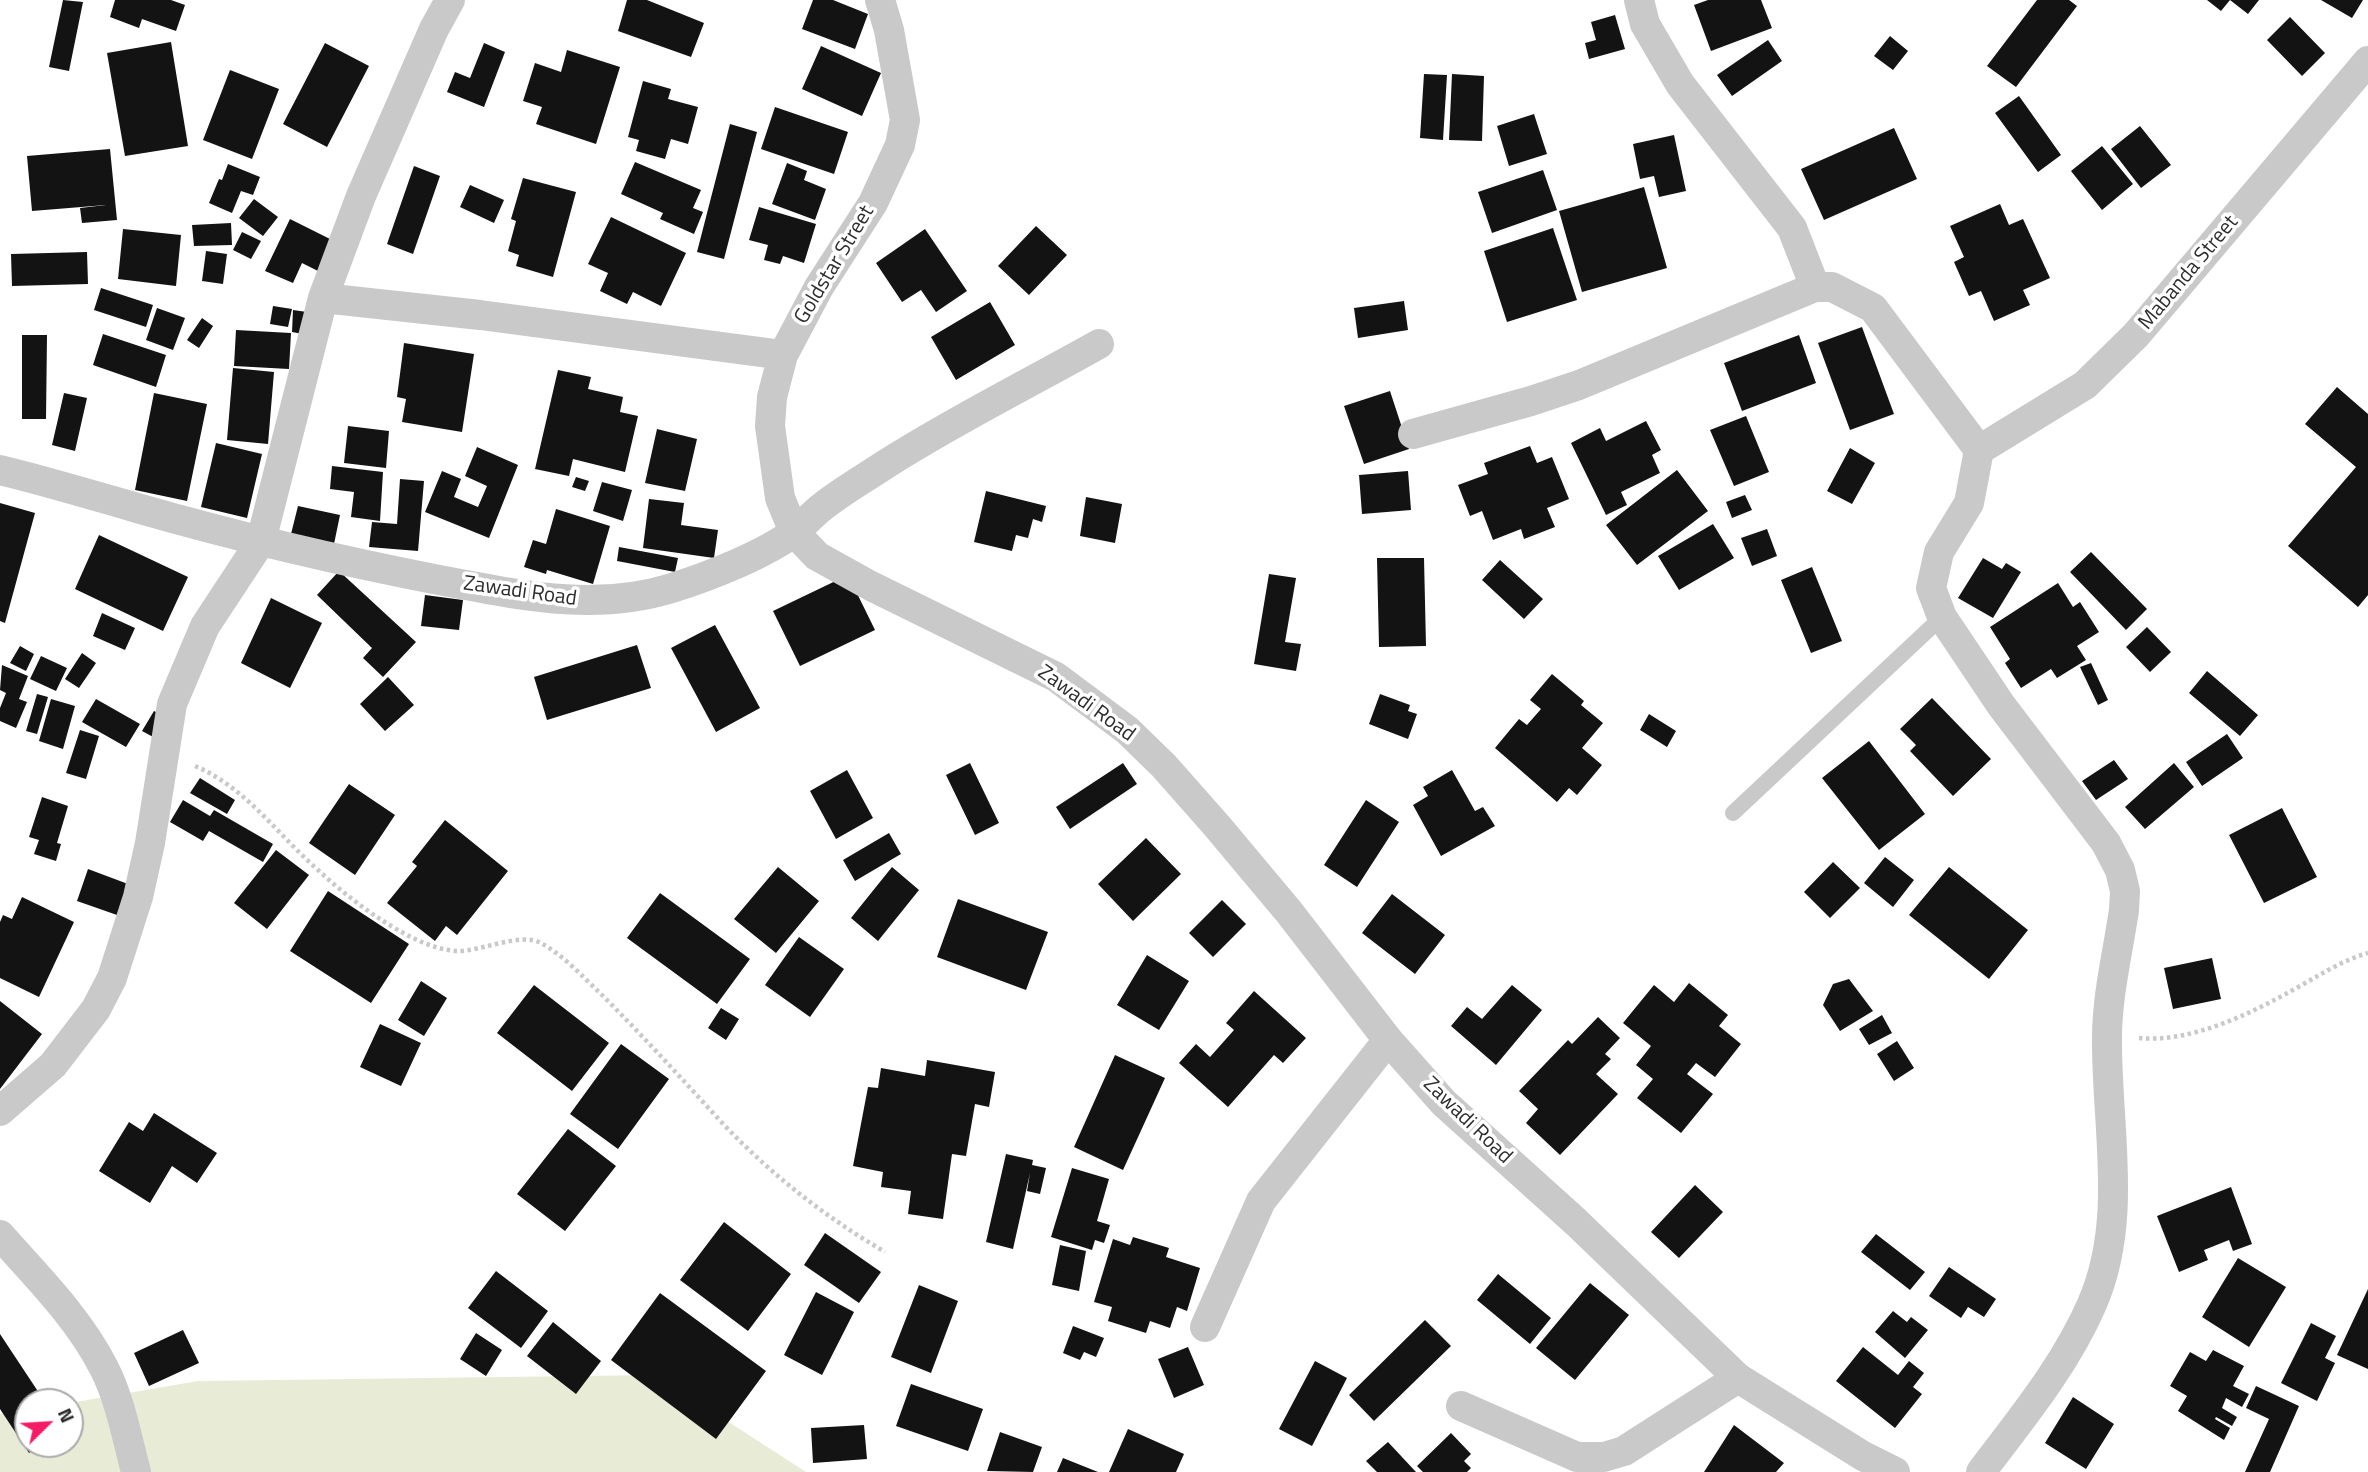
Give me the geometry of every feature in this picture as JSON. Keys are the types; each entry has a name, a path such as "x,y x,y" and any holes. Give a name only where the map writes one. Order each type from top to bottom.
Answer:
{"street":[{"path":"0,1111 53,1065 96,1009 112,978 138,897 150,843 172,704 205,626 261,541 323,298 366,184 434,29 450,0"},
{"name":"Goldstar Street","path":"794,532 780,498 771,426 772,397 783,355 819,287 873,203 900,145 905,120 889,30 880,0"},
{"path":"1639,0 1645,24 1680,84 1792,228 1815,287"},
{"name":"Mabanda Street","path":"1979,450 2085,385 2136,335 2368,61"},
{"path":"1413,434 1579,385 1815,287 1832,287 1873,308 1979,450 1969,503 1939,552 1931,587 1942,618 2001,705 2106,843 2120,870 2124,891 2124,910 2107,1035 2113,1222 2105,1262 2092,1303 2068,1350 2029,1409 1981,1472"},
{"path":"323,298 480,315 783,355"},
{"path":"794,532 822,507 957,420 1099,344"},
{"name":"Zawadi Road","path":"0,470 261,541 497,592 540,598 594,602 643,596 672,588 744,560 794,532 817,556 871,586 1056,677 1127,730 1164,766 1217,826 1289,912 1388,1040 1444,1103 1576,1223 1738,1378 1863,1456 1895,1472"},
{"path":"1205,1327 1261,1201 1388,1040"},
{"path":"0,1235 65,1309 87,1339 112,1386 136,1472"},
{"path":"1461,1406 1577,1457 1604,1457 1624,1451 1738,1378"}],"lane":[{"path":"1733,813 1942,618"}],"path":[{"path":"165,753 204,770 242,794 343,893 378,918 436,949 460,951 485,948 527,938 539,942 586,981 655,1048 725,1126 786,1186 842,1227 885,1252"},
{"path":"2107,1035 2147,1039 2187,1034 2236,1020 2347,959 2368,953"}],"green space":[{"path":"656,1375 806,1472 0,1472 0,1414 14,1412 14,1458 84,1458 84,1401 198,1381"}],"building":[{"path":"63,0 83,2 69,71 49,67"},
{"path":"115,0 171,0 185,5 176,31 142,19 139,28 110,17"},
{"path":"627,0 647,0 704,23 691,57 618,31"},
{"path":"813,0 833,0 868,14 855,49 802,29"},
{"path":"1708,0 1761,0 1772,28 1711,51 1694,5"},
{"path":"2037,0 2069,0 2077,6 2016,87 1987,66"},
{"path":"2207,0 2230,0 2221,11"},
{"path":"2230,0 2259,0 2248,14"},
{"path":"2321,0 2363,0 2352,18"},
{"path":"1615,15 1625,49 1589,59 1585,43 1596,40 1591,22"},
{"path":"2290,17 2325,53 2302,76 2267,40"},
{"path":"1890,36 1908,51 1893,70 1874,56"},
{"path":"1768,40 1782,61 1732,96 1717,75"},
{"path":"171,42 188,146 125,156 107,53"},
{"path":"325,43 369,66 327,147 283,124"},
{"path":"484,43 505,52 484,107 447,92 455,72 470,78"},
{"path":"821,46 881,73 862,116 802,89"},
{"path":"567,50 620,67 596,144 536,124 542,107 523,101 535,63 561,72"},
{"path":"230,70 279,89 252,159 203,140"},
{"path":"1424,74 1447,75 1443,140 1420,138"},
{"path":"1452,74 1484,76 1482,141 1449,140"},
{"path":"643,81 671,89 668,99 698,107 688,144 671,139 665,159 636,151 639,140 628,137"},
{"path":"2019,96 2061,155 2038,172 1995,113"},
{"path":"775,107 848,132 834,174 761,149"},
{"path":"1534,114 1547,154 1509,166 1497,126"},
{"path":"730,124 757,132 724,259 697,252"},
{"path":"2140,126 2171,165 2141,188 2111,149"},
{"path":"1894,128 1917,179 1824,220 1801,169"},
{"path":"1674,135 1686,191 1659,197 1654,176 1640,179 1633,144"},
{"path":"2102,146 2133,184 2102,210 2071,171"},
{"path":"110,149 117,220 82,223 80,208 106,205 32,211 27,156"},
{"path":"635,162 701,190 693,208 703,212 694,234 660,219 663,213 621,194"},
{"path":"787,163 807,171 804,180 826,189 815,220 772,204"},
{"path":"228,164 260,177 253,195 241,191 232,213 209,203"},
{"path":"414,166 440,176 413,254 387,244"},
{"path":"1543,170 1557,210 1492,233 1478,192"},
{"path":"523,178 576,192 553,277 516,266 519,255 508,251 516,221 511,219"},
{"path":"470,185 504,200 494,223 460,207"},
{"path":"1644,187 1667,268 1582,292 1559,211"},
{"path":"254,199 278,217 263,236 239,218"},
{"path":"2000,204 2009,225 2023,219 2050,278 2023,290 2030,305 1994,321 1981,291 1969,296 1954,262 1964,257 1950,226"},
{"path":"759,207 816,224 804,263 783,256 780,264 764,260 768,245 749,240"},
{"path":"611,217 686,253 661,306 633,292 627,304 600,291 608,273 588,264"},
{"path":"290,219 336,242 322,273 302,263 293,283 265,271"},
{"path":"231,223 232,245 194,246 192,225"},
{"path":"1036,226 1067,255 1029,295 998,266"},
{"path":"1553,228 1577,300 1507,322 1484,251"},
{"path":"123,229 181,235 176,286 118,279"},
{"path":"925,229 967,291 936,312 921,290 902,302 876,263"},
{"path":"242,232 261,241 251,259 233,250"},
{"path":"206,251 227,254 223,284 202,281"},
{"path":"87,252 88,284 12,286 11,254"},
{"path":"101,288 153,305 146,327 94,310"},
{"path":"1404,301 1408,330 1358,338 1354,308"},
{"path":"990,302 1015,345 956,380 931,337"},
{"path":"273,306 292,309 288,327 270,324"},
{"path":"157,308 185,318 173,350 146,340"},
{"path":"293,310 307,312 303,334 292,332"},
{"path":"202,318 213,326 199,348 187,340"},
{"path":"1862,327 1894,414 1850,430 1818,343"},
{"path":"236,330 291,333 289,369 234,366"},
{"path":"103,334 166,355 156,387 93,365"},
{"path":"22,335 47,335 46,419 22,419"},
{"path":"1799,335 1816,383 1742,411 1724,363"},
{"path":"404,343 474,354 462,432 402,422 406,399 397,397"},
{"path":"233,368 274,372 268,444 227,440"},
{"path":"558,370 591,377 588,389 623,397 620,412 638,416 625,472 573,459 569,476 535,469"},
{"path":"2337,387 2368,414 2368,595 2358,607 2288,546 2356,467 2305,424"},
{"path":"1390,391 1409,449 1364,464 1344,406"},
{"path":"64,393 87,398 75,451 52,445"},
{"path":"154,393 207,404 187,501 135,490"},
{"path":"1746,416 1769,472 1734,486 1710,430"},
{"path":"1646,421 1661,450 1652,455 1660,473 1621,492 1627,505 1606,515 1571,443 1600,428 1606,441"},
{"path":"348,426 389,431 386,468 344,463"},
{"path":"657,429 697,439 685,491 645,483"},
{"path":"216,443 262,454 247,518 201,507"},
{"path":"1530,446 1537,463 1552,457 1569,499 1547,508 1555,527 1524,539 1521,529 1493,540 1482,511 1470,516 1458,485 1488,474 1484,463"},
{"path":"477,447 518,465 489,538 425,512 442,471 461,479 454,497 478,507 487,486 465,476"},
{"path":"1850,448 1875,463 1852,504 1827,491"},
{"path":"332,466 383,472 380,521 351,517 354,492 330,489"},
{"path":"1677,470 1708,511 1637,565 1606,525"},
{"path":"1408,471 1411,510 1362,514 1359,475"},
{"path":"576,477 589,481 585,491 572,487"},
{"path":"400,479 424,481 418,551 369,547 372,522 397,524"},
{"path":"602,482 632,490 623,521 593,511"},
{"path":"986,491 1046,506 1042,522 1033,519 1028,538 1016,535 1012,551 974,542"},
{"path":"1745,495 1752,510 1732,518 1726,502"},
{"path":"1086,497 1122,504 1115,543 1080,536"},
{"path":"649,499 684,503 681,525 718,530 714,558 643,548"},
{"path":"0,503 35,513 5,623 0,621"},
{"path":"298,506 340,515 334,544 291,534"},
{"path":"556,509 610,526 593,584 547,570 546,574 524,567 533,540 546,544"},
{"path":"1713,524 1734,558 1679,590 1658,556"},
{"path":"1767,529 1777,556 1752,566 1741,538"},
{"path":"99,535 188,577 163,631 75,589"},
{"path":"619,547 678,558 675,572 617,561"},
{"path":"2091,552 2147,609 2126,630 2070,572"},
{"path":"1377,558 1424,558 1426,646 1379,647"},
{"path":"1983,558 2002,569 2006,563 2021,572 1993,618 1958,598"},
{"path":"1500,560 1543,599 1524,619 1482,580"},
{"path":"1812,567 1842,641 1811,653 1781,580"},
{"path":"339,571 416,642 383,677 363,658 372,648 317,595"},
{"path":"1269,574 1296,578 1285,642 1301,644 1296,671 1254,664"},
{"path":"848,575 875,630 800,666 773,611"},
{"path":"2058,583 2073,607 2080,602 2099,632 2077,646 2086,660 2057,678 2051,669 2021,688 2005,663 2010,659 1990,627"},
{"path":"425,595 463,600 459,630 421,626"},
{"path":"271,598 322,623 290,688 241,663"},
{"path":"102,613 135,628 125,650 93,636"},
{"path":"715,625 760,708 716,732 671,648"},
{"path":"2147,627 2171,652 2150,672 2126,647"},
{"path":"637,645 651,688 547,720 534,677"},
{"path":"20,646 34,654 26,671 10,663"},
{"path":"82,653 96,663 79,688 65,679"},
{"path":"41,656 67,668 56,691 30,679"},
{"path":"2091,663 2108,700 2098,705 2080,667"},
{"path":"2,665 28,676 19,699 27,702 16,728 0,721 0,708 6,693 0,690"},
{"path":"2207,671 2258,715 2240,736 2189,693"},
{"path":"1552,674 1584,701 1581,705 1603,723 1582,748 1602,765 1577,795 1569,788 1557,802 1495,748 1519,719 1527,725 1541,709 1530,700"},
{"path":"388,677 414,705 385,731 360,704"},
{"path":"37,694 48,697 37,734 26,731"},
{"path":"1380,694 1410,705 1408,711 1417,714 1408,739 1369,724"},
{"path":"1932,698 1991,759 1953,796 1910,751 1916,745 1900,729"},
{"path":"51,699 75,706 63,749 39,741"},
{"path":"96,699 140,724 126,747 82,722"},
{"path":"154,711 166,717 155,738 142,731"},
{"path":"1649,714 1676,731 1667,747 1640,730"},
{"path":"80,730 99,736 86,779 66,773"},
{"path":"2227,734 2243,758 2202,786 2186,762"},
{"path":"1869,741 1925,814 1879,850 1822,778"},
{"path":"2114,760 2128,779 2096,800 2082,781"},
{"path":"970,763 999,823 975,835 946,775"},
{"path":"1123,763 1137,784 1070,829 1056,807"},
{"path":"2174,763 2194,787 2145,829 2125,807"},
{"path":"847,770 873,818 836,839 810,791"},
{"path":"1452,770 1475,811 1483,807 1495,826 1441,856 1413,805 1428,796 1423,787"},
{"path":"200,778 235,800 227,814 190,793"},
{"path":"349,784 395,815 355,875 309,843"},
{"path":"42,797 68,806 57,843 61,844 56,861 34,854 39,840 29,837"},
{"path":"183,800 210,816 214,810 273,844 263,862 209,831 203,841 170,822"},
{"path":"1366,800 1399,822 1357,887 1324,865"},
{"path":"2282,808 2317,877 2264,903 2229,835"},
{"path":"445,820 508,871 457,935 446,926 435,941 387,903 417,866 412,862"},
{"path":"889,833 901,854 855,881 843,860"},
{"path":"1146,838 1181,874 1133,921 1098,884"},
{"path":"276,850 309,875 267,929 234,903"},
{"path":"1885,857 1914,880 1893,907 1864,883"},
{"path":"1833,862 1860,888 1830,918 1804,892"},
{"path":"778,867 819,901 776,953 734,919"},
{"path":"892,867 919,890 878,941 851,918"},
{"path":"1949,867 2028,930 1989,979 1909,915"},
{"path":"88,869 128,884 117,915 77,901"},
{"path":"328,891 409,944 371,1003 290,951"},
{"path":"660,893 750,959 717,1004 627,938"},
{"path":"1392,894 1445,935 1415,974 1362,933"},
{"path":"22,897 74,922 39,997 0,978 0,922 3,915 12,919"},
{"path":"958,899 1048,932 1026,990 937,957"},
{"path":"1222,900 1246,924 1213,957 1189,933"},
{"path":"799,937 844,969 810,1017 765,985"},
{"path":"1147,955 1189,981 1159,1030 1117,1005"},
{"path":"2212,958 2221,999 2173,1009 2164,968"},
{"path":"1849,979 1873,1011 1840,1031 1823,1005 1833,984"},
{"path":"421,981 447,998 424,1036 398,1020"},
{"path":"1689,983 1728,1015 1719,1026 1741,1044 1715,1077 1696,1063 1687,1074 1713,1094 1681,1133 1637,1098 1653,1079 1636,1065 1651,1046 1623,1023 1654,985 1674,1002"},
{"path":"534,985 609,1043 572,1091 497,1033"},
{"path":"1512,985 1542,1010 1496,1065 1451,1026 1467,1007 1482,1019"},
{"path":"1254,991 1306,1038 1283,1063 1274,1055 1228,1107 1179,1063 1196,1044 1210,1057 1234,1030 1226,1023"},
{"path":"0,1001 42,1034 0,1089"},
{"path":"721,1008 739,1019 726,1040 708,1028"},
{"path":"1882,1015 1892,1033 1869,1045 1859,1029"},
{"path":"1598,1017 1620,1038 1605,1054 1611,1059 1596,1074 1618,1094 1560,1155 1526,1123 1538,1109 1519,1091 1568,1040 1572,1044"},
{"path":"380,1024 421,1043 401,1086 360,1067"},
{"path":"1897,1041 1914,1068 1894,1081 1877,1054"},
{"path":"621,1044 669,1079 618,1149 570,1114"},
{"path":"1115,1055 1165,1078 1123,1170 1074,1147"},
{"path":"927,1060 995,1072 989,1107 975,1104 966,1156 952,1154 943,1219 908,1214 911,1191 881,1187 883,1172 853,1166 868,1087 878,1088 881,1068 925,1076"},
{"path":"154,1113 217,1153 197,1183 172,1166 150,1203 99,1171 129,1122 143,1131"},
{"path":"568,1129 616,1166 565,1231 517,1194"},
{"path":"1006,1154 1033,1160 1032,1165 1046,1168 1040,1194 1027,1191 1030,1173 1013,1249 986,1242"},
{"path":"1072,1168 1109,1179 1097,1221 1110,1225 1104,1243 1095,1240 1092,1250 1051,1237"},
{"path":"1695,1185 1723,1212 1679,1258 1651,1232"},
{"path":"2231,1187 2252,1244 2233,1251 2229,1240 2204,1250 2208,1260 2179,1272 2157,1216"},
{"path":"724,1222 791,1274 748,1331 680,1280"},
{"path":"825,1233 881,1272 859,1303 804,1265"},
{"path":"1876,1234 1925,1272 1910,1290 1861,1252"},
{"path":"1133,1237 1169,1248 1166,1257 1200,1268 1187,1311 1177,1307 1170,1328 1150,1321 1146,1333 1108,1321 1112,1307 1094,1302 1113,1239 1130,1245"},
{"path":"1060,1245 1086,1251 1079,1291 1052,1285"},
{"path":"2238,1258 2286,1287 2249,1347 2202,1317"},
{"path":"1949,1267 1996,1299 1984,1317 1968,1307 1961,1318 1929,1296"},
{"path":"496,1271 548,1311 521,1348 468,1308"},
{"path":"1498,1274 1551,1318 1530,1344 1477,1300"},
{"path":"1590,1283 1629,1315 1575,1380 1536,1348"},
{"path":"919,1285 958,1301 931,1373 891,1357"},
{"path":"2368,1289 2368,1369 2337,1355"},
{"path":"816,1292 854,1312 822,1375 784,1355"},
{"path":"660,1293 766,1371 716,1439 611,1360"},
{"path":"1893,1311 1907,1322 1911,1317 1928,1330 1905,1358 1875,1332"},
{"path":"1425,1320 1451,1346 1374,1421 1349,1395"},
{"path":"553,1322 601,1361 576,1394 527,1356"},
{"path":"2311,1323 2336,1336 2325,1358 2335,1363 2317,1401 2281,1383"},
{"path":"1073,1326 1104,1338 1096,1357 1084,1352 1080,1360 1063,1353"},
{"path":"183,1330 199,1363 149,1386 134,1353"},
{"path":"476,1333 502,1350 486,1376 460,1359"},
{"path":"0,1334 36,1388 14,1388 14,1430 0,1409"},
{"path":"1188,1347 1204,1385 1174,1398 1158,1359"},
{"path":"1863,1347 1898,1375 1909,1361 1924,1373 1913,1387 1922,1394 1895,1428 1836,1381"},
{"path":"2213,1350 2244,1366 2233,1386 2249,1394 2242,1407 2226,1398 2222,1408 2237,1417 2232,1426 2216,1417 2215,1419 2230,1428 2224,1440 2178,1411 2187,1396 2170,1386 2190,1352 2206,1361"},
{"path":"1315,1361 1347,1378 1312,1446 1279,1429"},
{"path":"911,1384 983,1409 968,1451 896,1426"},
{"path":"2256,1386 2299,1406 2270,1472 2245,1472 2269,1419 2246,1408"},
{"path":"2073,1397 2114,1424 2086,1469 2045,1443"},
{"path":"864,1425 867,1459 813,1463 811,1428"},
{"path":"1734,1425 1784,1463 1776,1472 1704,1472"},
{"path":"1128,1429 1184,1454 1176,1472 1109,1472"},
{"path":"1000,1432 1042,1447 1033,1472 987,1471"},
{"path":"1451,1433 1471,1454 1464,1461 1471,1468 1467,1472 1423,1472 1417,1466"},
{"path":"1388,1442 1416,1472 1377,1472 1366,1461"},
{"path":"1063,1458 1098,1472 1057,1472"}]}
